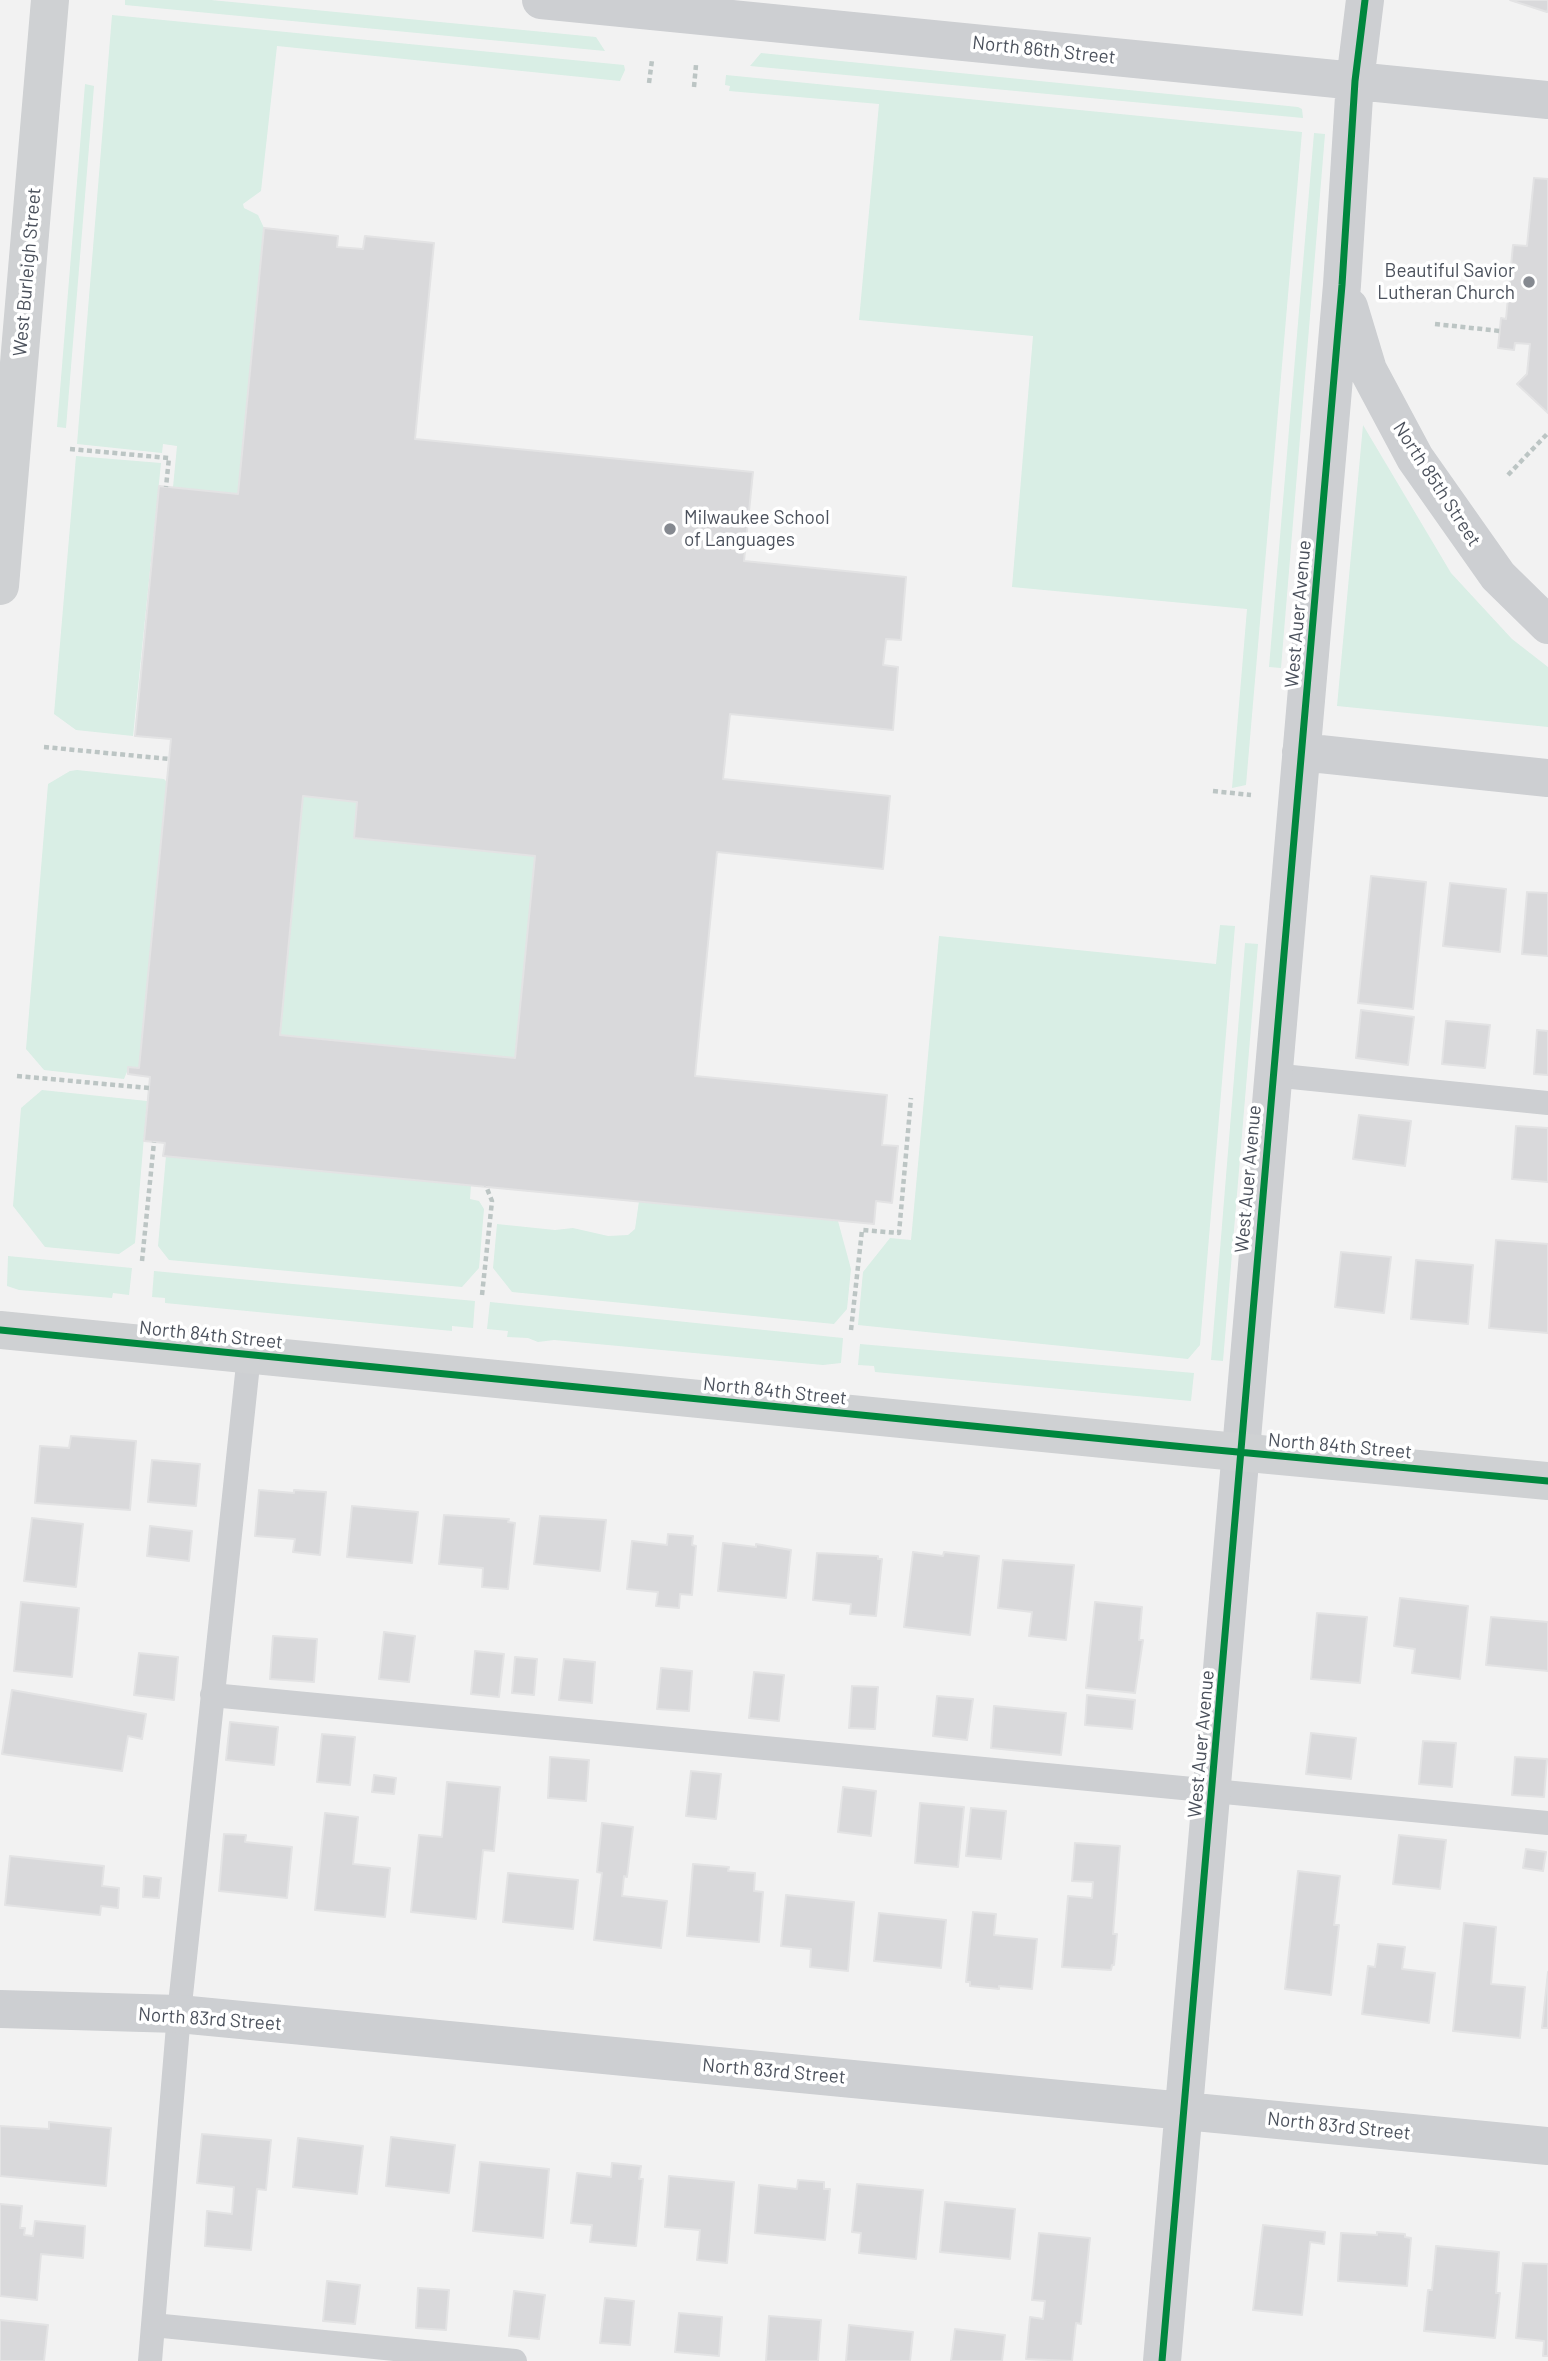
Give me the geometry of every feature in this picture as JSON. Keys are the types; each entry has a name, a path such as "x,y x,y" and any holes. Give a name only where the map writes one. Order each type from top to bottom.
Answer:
{"street":[{"name":"West Burleigh Street","path":"0,586 50,0"},
{"name":"North 86th Street","path":"541,0 1548,100"},
{"name":"West Auer Avenue","path":"1162,2361 1342,285 1355,81 1365,0"},
{"name":"North 85th Street","path":"1342,285 1367,370 1415,458 1498,576 1548,625"},
{"path":"1301,752 1548,778"},
{"name":"North 84th Street","path":"0,1330 1548,1481"},
{"name":"North 83rd Street","path":"0,2009 179,2014 1548,2146"}],"lane":[{"path":"1272,1075 1548,1103"},
{"path":"150,2361 179,2014 249,1355"},
{"path":"212,1695 1548,1824"},
{"path":"153,2325 515,2361"}],"path":[{"path":"649,83 652,60"},
{"path":"694,87 696,65"},
{"path":"1435,324 1500,331"},
{"path":"1508,475 1548,433"},
{"path":"70,449 169,458 166,487"},
{"path":"44,747 169,760"},
{"path":"1213,791 1251,795"},
{"path":"17,1076 149,1088"},
{"path":"850,1330 862,1230 899,1233 911,1098"},
{"path":"142,1261 154,1142"},
{"path":"482,1294 492,1201 486,1186"}],"green space":[{"path":"125,0 211,0 596,37 605,51 125,5"},
{"path":"112,15 624,65 625,70 620,81 277,46 261,191 243,204 244,208 258,215 264,228 238,494 173,487 177,446 163,444 162,453 77,444"},
{"path":"761,53 1298,107 1302,109 1303,118 750,66"},
{"path":"726,75 1302,132 1246,785 1232,788 1247,609 1012,587 1033,336 859,320 879,104 729,91 730,86 725,85"},
{"path":"85,84 94,86 66,428 57,427"},
{"path":"1314,133 1325,134 1281,668 1269,667"},
{"path":"1363,425 1451,573 1512,639 1548,667 1548,727 1337,706"},
{"path":"76,456 161,463 133,736 76,730 54,714"},
{"path":"70,771 164,779 167,782 139,1068 129,1067 124,1079 44,1070 26,1049 48,784"},
{"path":"303,796 357,802 354,838 535,856 515,1058 280,1035"},
{"path":"1220,925 1235,926 1200,1345 1188,1359 858,1325 863,1272 890,1238 911,1240 939,936 1216,964"},
{"path":"1245,943 1258,944 1223,1361 1211,1360"},
{"path":"42,1090 147,1101 135,1243 119,1254 45,1247 13,1206 21,1108"},
{"path":"166,1156 471,1185 470,1199 479,1201 484,1209 479,1268 462,1287 169,1260 158,1246"},
{"path":"639,1201 838,1221 851,1269 847,1309 834,1324 512,1292 493,1268 497,1224 555,1230 573,1228 608,1236 628,1235 635,1229"},
{"path":"8,1256 132,1268 129,1295 113,1293 112,1298 19,1290 7,1286"},
{"path":"154,1271 475,1301 473,1328 452,1326 452,1331 165,1303 165,1298 152,1297"},
{"path":"490,1302 843,1338 841,1363 823,1365 554,1340 538,1342 528,1338 507,1337 508,1331 487,1329"},
{"path":"860,1344 1194,1373 1191,1401 875,1372 874,1366 858,1365"}],"building":[{"path":"1510,0 1548,0 1548,9 1547,12"},
{"name":"Beautiful Savior Lutheran Church","path":"1534,178 1548,179 1548,413 1517,384 1527,374 1530,344 1515,343 1514,350 1498,348 1501,318 1506,319 1513,245 1527,246"},
{"path":"264,228 338,236 337,247 363,249 365,236 434,243 415,439 753,472 744,561 906,577 901,640 886,639 883,665 898,667 893,730 730,714 723,779 890,796 883,869 717,852 695,1076 887,1095 882,1145 898,1146 892,1203 876,1201 874,1224 163,1156 165,1143 144,1141 150,1077 128,1074 128,1067 139,1068 171,739 135,736 159,486 238,494","holes":["303,796 357,802 354,838 535,856 515,1058 280,1035"]},
{"path":"1371,876 1426,882 1413,1009 1358,1003"},
{"path":"1450,883 1506,889 1500,952 1443,946"},
{"path":"1527,892 1548,893 1548,956 1522,954"},
{"path":"1361,1010 1414,1017 1408,1065 1356,1058"},
{"path":"1446,1021 1490,1025 1485,1068 1442,1064"},
{"path":"1537,1030 1548,1031 1548,1075 1534,1074"},
{"path":"1359,1115 1411,1121 1405,1166 1353,1159"},
{"path":"1516,1126 1548,1128 1548,1182 1512,1179"},
{"path":"1496,1240 1548,1244 1548,1333 1489,1328"},
{"path":"1341,1252 1391,1257 1384,1313 1335,1307"},
{"path":"1416,1260 1473,1265 1468,1324 1411,1319"},
{"path":"71,1436 136,1441 130,1510 35,1503 40,1446 69,1448"},
{"path":"152,1460 200,1464 196,1506 148,1502"},
{"path":"259,1490 326,1492 320,1555 293,1552 295,1539 255,1536"},
{"path":"352,1506 418,1512 412,1563 347,1557"},
{"path":"444,1515 509,1519 508,1522 515,1523 508,1589 482,1587 483,1568 439,1564"},
{"path":"540,1516 606,1520 600,1571 534,1564"},
{"path":"32,1518 83,1524 76,1587 24,1581"},
{"path":"150,1526 192,1531 189,1561 147,1556"},
{"path":"668,1534 693,1536 692,1545 696,1546 692,1595 680,1594 679,1608 656,1606 658,1592 627,1589 632,1541 667,1545"},
{"path":"723,1543 756,1547 756,1544 791,1550 786,1598 718,1591"},
{"path":"913,1552 943,1556 944,1552 979,1556 970,1635 904,1627"},
{"path":"817,1553 878,1556 878,1559 882,1559 876,1616 850,1614 851,1604 813,1600"},
{"path":"1003,1560 1074,1565 1066,1640 1029,1636 1032,1612 998,1608"},
{"path":"1400,1598 1468,1606 1460,1679 1412,1673 1415,1649 1394,1646"},
{"path":"21,1602 79,1608 72,1677 14,1671"},
{"path":"1095,1602 1142,1607 1139,1640 1143,1640 1135,1693 1086,1688"},
{"path":"1317,1613 1367,1617 1360,1683 1311,1679"},
{"path":"1491,1617 1548,1622 1548,1671 1486,1665"},
{"path":"384,1632 415,1636 409,1682 379,1679"},
{"path":"273,1636 317,1639 314,1682 270,1679"},
{"path":"475,1651 504,1654 499,1697 471,1694"},
{"path":"139,1653 178,1657 174,1700 134,1695"},
{"path":"515,1657 537,1659 534,1695 512,1693"},
{"path":"564,1659 595,1662 592,1703 559,1700"},
{"path":"661,1668 692,1671 689,1711 657,1709"},
{"path":"754,1672 784,1675 779,1721 749,1718"},
{"path":"852,1686 878,1687 875,1729 849,1728"},
{"path":"12,1690 146,1714 142,1739 128,1736 122,1771 2,1754"},
{"path":"1087,1695 1135,1700 1132,1729 1085,1725"},
{"path":"937,1696 973,1699 967,1740 933,1736"},
{"path":"994,1706 1066,1713 1061,1755 991,1748"},
{"path":"230,1722 278,1727 274,1765 226,1760"},
{"path":"1311,1733 1356,1738 1351,1779 1306,1774"},
{"path":"322,1734 355,1737 350,1785 317,1782"},
{"path":"1423,1741 1456,1743 1452,1787 1419,1784"},
{"path":"550,1757 589,1760 586,1801 548,1798"},
{"path":"1515,1757 1547,1759 1544,1797 1512,1795"},
{"path":"691,1771 721,1774 716,1819 686,1816"},
{"path":"374,1775 396,1778 394,1794 372,1792"},
{"path":"447,1782 500,1787 494,1851 483,1850 476,1919 411,1912 419,1835 442,1837"},
{"path":"843,1787 876,1791 871,1836 838,1832"},
{"path":"920,1803 964,1807 958,1867 915,1863"},
{"path":"971,1808 1006,1811 1001,1859 966,1856"},
{"path":"325,1813 358,1817 353,1864 390,1868 385,1917 315,1910"},
{"path":"602,1823 633,1827 622,1896 667,1901 661,1948 594,1940 602,1873 597,1872"},
{"path":"224,1834 246,1835 245,1842 292,1847 287,1898 219,1891"},
{"path":"1399,1835 1446,1840 1440,1889 1393,1884"},
{"path":"1075,1843 1120,1846 1113,1934 1117,1934 1114,1965 1111,1970 1062,1967 1068,1896 1092,1898 1093,1882 1072,1881"},
{"path":"1526,1849 1546,1852 1543,1871 1523,1868"},
{"path":"10,1856 104,1866 102,1886 119,1888 118,1908 101,1906 100,1915 5,1905"},
{"path":"693,1864 729,1867 728,1871 755,1873 754,1891 763,1892 759,1942 687,1936"},
{"path":"1298,1871 1340,1876 1334,1925 1339,1925 1331,1995 1285,1989"},
{"path":"508,1873 578,1880 573,1929 503,1922"},
{"path":"144,1876 161,1878 159,1898 143,1897"},
{"path":"786,1895 854,1902 848,1971 810,1967 811,1949 781,1946"},
{"path":"973,1912 996,1914 994,1935 1037,1939 1032,1989 970,1986 970,1982 966,1982"},
{"path":"879,1913 946,1920 941,1968 874,1961"},
{"path":"1464,1923 1496,1927 1491,1984 1525,1987 1520,2038 1453,2031"},
{"path":"1378,1944 1405,1947 1402,1969 1435,1973 1429,2023 1362,2014 1368,1966 1375,1967"},
{"path":"1548,1972 1548,2028 1542,2028"},
{"path":"49,2122 111,2128 106,2186 0,2176 0,2126 49,2129"},
{"path":"202,2134 271,2140 266,2190 257,2189 251,2250 205,2246 207,2211 232,2214 234,2187 197,2183"},
{"path":"391,2137 455,2145 449,2193 386,2186"},
{"path":"298,2138 363,2146 357,2194 293,2187"},
{"path":"480,2162 549,2169 543,2238 473,2231"},
{"path":"612,2163 641,2166 639,2179 643,2179 636,2246 590,2242 592,2225 571,2223 577,2173 611,2177"},
{"path":"669,2176 734,2182 727,2263 697,2260 700,2230 665,2227"},
{"path":"798,2180 824,2182 824,2189 830,2189 825,2240 755,2233 759,2185 797,2189"},
{"path":"857,2184 923,2190 916,2259 859,2253 861,2233 852,2232"},
{"path":"945,2202 1015,2209 1010,2259 940,2252"},
{"path":"0,2204 22,2206 20,2228 25,2228 24,2235 33,2236 35,2221 85,2226 83,2258 41,2254 37,2300 0,2296"},
{"path":"1263,2225 1325,2232 1324,2244 1310,2242 1302,2315 1253,2310"},
{"path":"1377,2232 1405,2234 1405,2237 1411,2238 1407,2286 1338,2281 1341,2233 1377,2235"},
{"path":"1039,2233 1090,2238 1081,2324 1076,2323 1072,2361 1026,2359 1030,2317 1043,2319 1045,2301 1032,2300"},
{"path":"1436,2246 1499,2252 1496,2293 1500,2293 1495,2338 1424,2331 1428,2290 1432,2290"},
{"path":"1523,2263 1548,2264 1548,2356 1543,2356 1544,2341 1516,2338"},
{"path":"327,2281 360,2285 355,2324 323,2321"},
{"path":"418,2288 449,2290 446,2330 416,2328"},
{"path":"514,2291 545,2295 539,2339 509,2336"},
{"path":"605,2298 634,2301 630,2345 600,2343"},
{"path":"679,2313 722,2317 719,2356 675,2352"},
{"path":"769,2316 821,2320 818,2361 766,2361"},
{"path":"0,2320 48,2325 44,2361 0,2361"},
{"path":"849,2325 913,2332 910,2361 846,2361"},
{"path":"955,2329 1005,2335 1002,2361 951,2361"}],"cycle path":[{"path":"1162,2361 1342,285 1355,81 1365,0"},
{"path":"0,1330 1548,1481"}],"place":[{"name":"Beautiful Savior Lutheran Church","path":"1529,282"},
{"name":"Milwaukee School of Languages","path":"670,529"}]}
